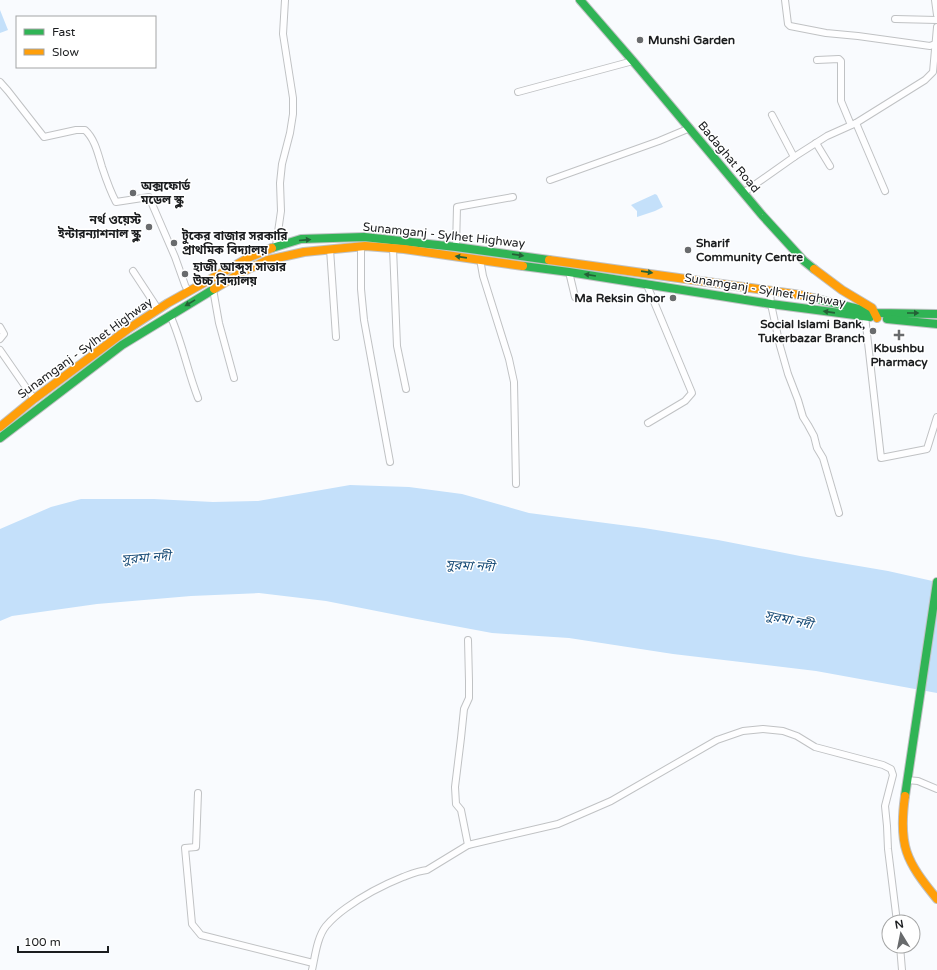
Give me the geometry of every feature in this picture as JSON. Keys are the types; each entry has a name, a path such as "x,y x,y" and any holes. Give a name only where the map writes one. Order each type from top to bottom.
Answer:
{"main road":[{"name":"Badaghat Road","path":"580,0 690,128 743,193 804,261 842,290 872,308 876,315"},
{"name":"Sunamganj - Sylhet Highway","path":"0,427 34,399 128,329 158,309 250,257 276,246 302,240 364,237 456,247 770,291 801,296 876,315 937,324"},
{"name":"Sunamganj - Sylhet Highway","path":"0,438 74,380 122,345 170,315 244,271 268,260 304,252 361,246 392,248 480,259 639,282 647,285 696,291 771,304 865,316 937,314"},
{"path":"696,291 698,280"},
{"path":"799,308 801,296"},
{"path":"937,582 903,813 905,848 910,862 937,900"}],"street":[{"path":"276,246 280,211 282,164 293,114 293,98 283,34 285,0"},
{"path":"785,0 788,24 790,26 826,33 936,46"},
{"path":"935,0 937,15"},
{"path":"895,19 937,20"},
{"path":"743,193 827,136 853,124 926,80 933,72 937,27"},
{"path":"817,60 839,59 841,61 842,101 885,191"},
{"path":"518,92 633,61"},
{"path":"0,82 44,137 76,130 85,130 88,133 98,152 111,193 116,202 149,197 188,291"},
{"path":"772,114 794,157"},
{"path":"550,180 659,141 690,128"},
{"path":"816,143 830,166"},
{"path":"456,247 457,207 513,197"},
{"path":"361,246 361,289 364,320 390,462"},
{"path":"392,248 397,346 406,390"},
{"path":"330,249 336,337"},
{"path":"480,259 509,359 514,382 516,484"},
{"path":"133,271 158,309"},
{"path":"569,272 575,297"},
{"path":"647,285 692,393 685,401 648,423"},
{"path":"213,289 219,323 234,378"},
{"path":"770,291 771,304 780,346 788,374 803,417 814,436 817,448 823,458 839,513"},
{"path":"170,315 198,398"},
{"path":"865,316 881,458 927,449 937,417"},
{"path":"0,327 4,334 0,338"},
{"path":"0,350 34,399"},
{"path":"468,640 469,698 464,709 455,787 456,804 461,810 468,845"},
{"path":"312,970 319,942 325,927 336,915 375,889 420,870 427,870 468,845 558,824 611,801 717,740 743,731 763,729 783,731 797,736 815,746 883,765 891,769 893,775 885,806 888,849 896,914"},
{"path":"907,780 918,781 937,789"},
{"path":"198,793 196,846 185,848 192,924 200,935 313,963"},
{"path":"901,954 902,970"}],"water":[{"path":"0,10 8,30 0,33"},
{"path":"655,194 663,207 637,217 637,211 631,205"},
{"name":"সুরমা নদী","path":"350,485 409,487 462,494 529,513 644,528 718,540 888,571 937,582 937,693 816,671 673,654 569,638 492,633 326,601 259,593 191,596 97,604 12,616 0,621 0,529 51,507 81,499 154,499 213,502 258,501"}],"traffic: fast":[{"path":"580,0 762,215 804,261 814,269"},
{"path":"272,248 301,239 364,237 456,247 549,260"},
{"path":"523,266 771,304 870,317"},
{"path":"0,438 122,345 214,289"},
{"path":"813,298 875,313 937,314"},
{"path":"887,319 937,324"},
{"path":"905,796 937,582"}],"traffic: slow":[{"path":"214,289 244,271 268,260 304,252 365,246 404,249 523,266"},
{"path":"0,427 34,399 128,329 168,303 250,257 272,248"},
{"path":"549,260 801,295 813,298"},
{"path":"814,269 842,290 872,308 877,318"},
{"path":"905,796 903,828 907,852 911,863 918,874 937,899"}],"place":[{"name":"Munshi Garden","path":"640,40"},
{"name":"অক্সফোর্ড মডেল স্কুল","path":"133,193"},
{"name":"নর্থ ওয়েস্ট ইন্টারন্যাশনাল স্কুল","path":"149,227"},
{"name":"টুকের বাজার সরকারি প্রাথমিক বিদ্যালয়","path":"174,243"},
{"name":"Sharif Community Centre","path":"688,250"},
{"name":"হাজী আব্দুস সাত্তার উচ্চ বিদ্যালয়","path":"185,274"},
{"name":"Ma Reksin Ghor","path":"673,298"},
{"name":"Social Islami Bank, Tukerbazar Branch","path":"873,331"},
{"name":"Kbushbu Pharmacy","path":"899,335"}]}
